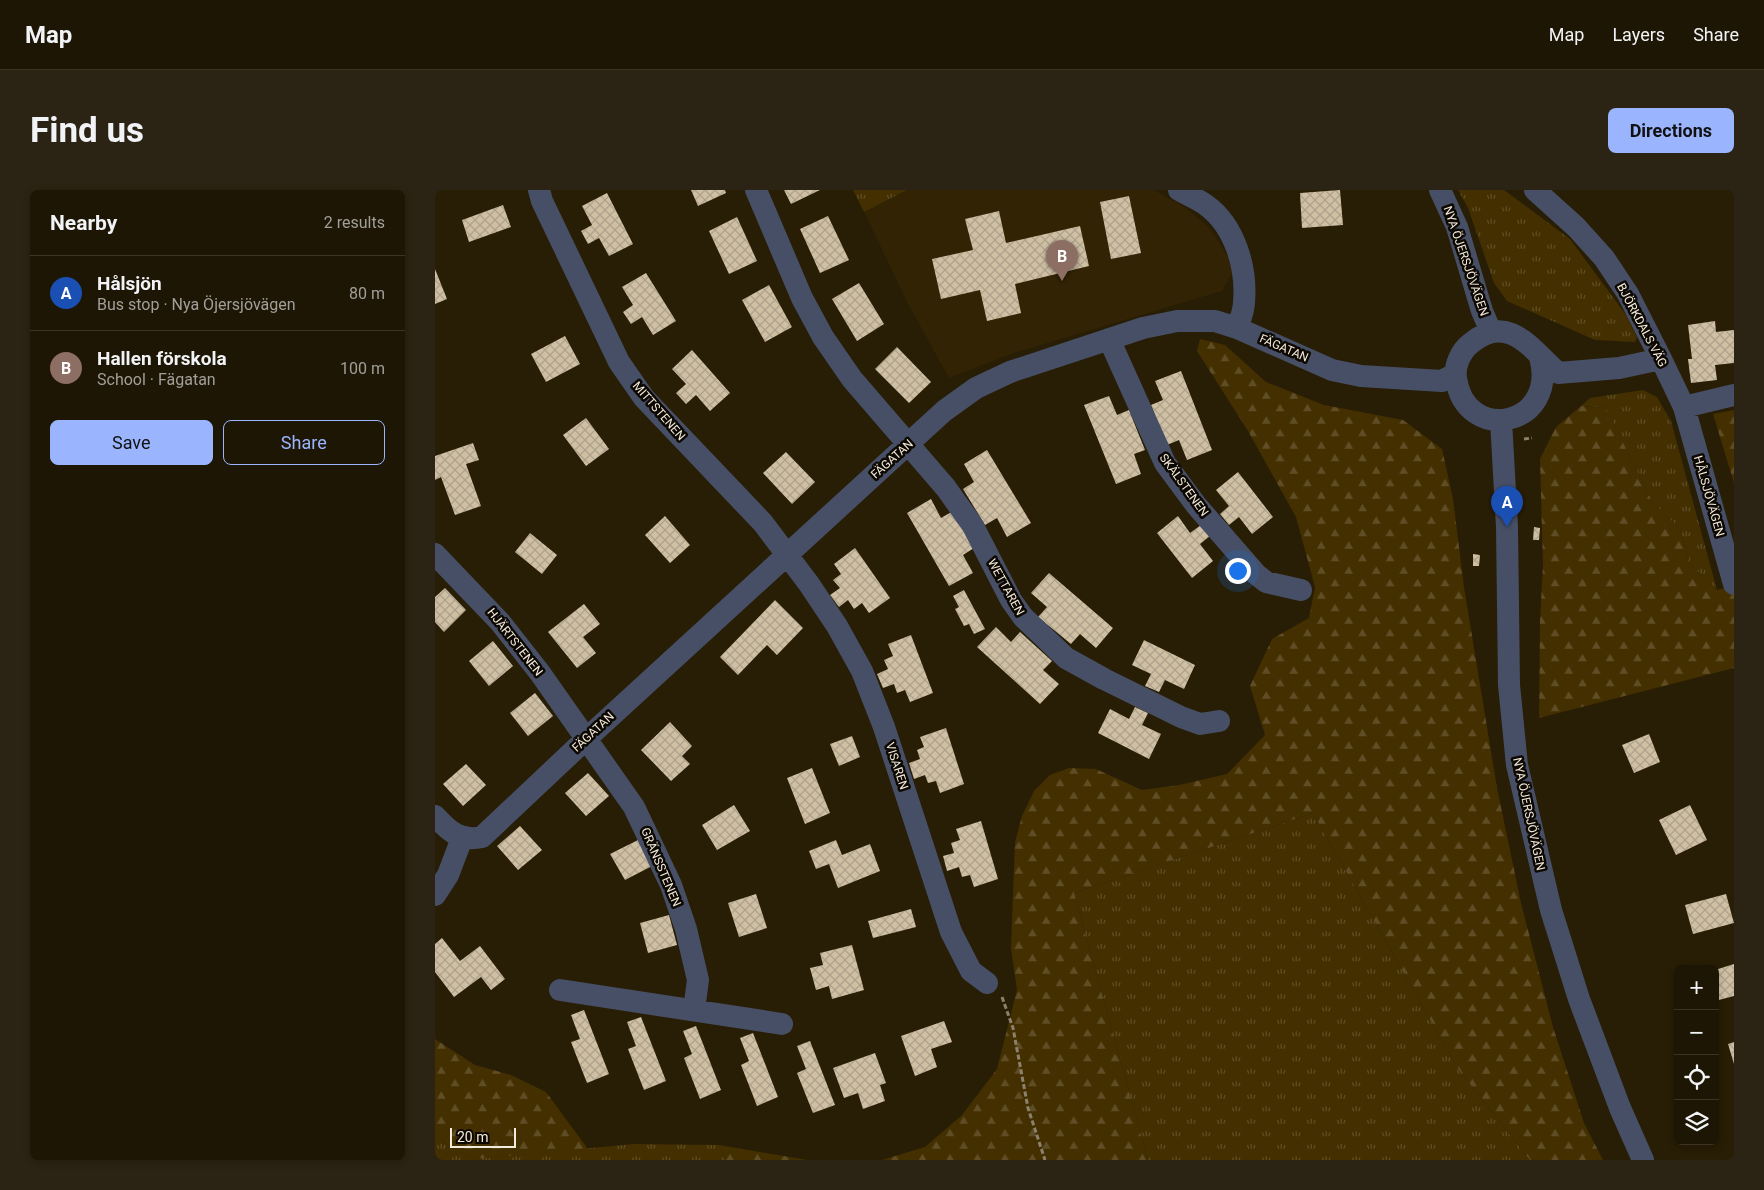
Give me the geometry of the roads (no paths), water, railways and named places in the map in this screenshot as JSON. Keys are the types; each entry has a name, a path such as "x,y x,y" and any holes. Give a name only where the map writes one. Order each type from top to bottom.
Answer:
{"street":[{"name":"MITTSTENEN","path":"539,190 542,201 619,362 644,398 763,523 787,554"},
{"path":"756,190 802,298 823,337 852,379 910,444"},
{"path":"1179,190 1206,205 1221,220 1236,243 1244,279 1244,304 1237,328"},
{"name":"NYA ÖJERSJÖVÄGEN","path":"1440,190 1457,227 1482,311 1491,332"},
{"name":"BJÖRKDALS VÄG","path":"1535,190 1575,227 1604,258 1628,294 1684,407"},
{"name":"FÄGATAN","path":"462,838 472,840 481,837 944,411 976,388 1010,372 1143,328 1177,321 1215,321 1237,328 1332,370 1361,376 1442,381 1455,374"},
{"name":"NYA ÖJERSJÖVÄGEN","path":"1455,374 1459,359 1466,347 1477,338 1491,332 1506,332 1519,336 1531,345 1540,357 1558,373 1619,368 1661,359"},
{"name":"SKÄLSTENEN","path":"1109,339 1165,463 1196,505 1261,578 1266,582 1301,590"},
{"path":"1455,374 1457,388 1469,407 1487,418 1501,420 1515,418 1528,410 1538,399 1543,385 1544,371 1540,357"},
{"path":"1684,407 1734,395"},
{"name":"HÅLSJÖVÄGEN","path":"1684,407 1734,584"},
{"name":"NYA ÖJERSJÖVÄGEN","path":"1501,420 1507,527 1509,685 1517,765 1551,910 1579,999 1620,1108 1643,1160"},
{"name":"WETTAREN","path":"910,444 946,488 973,526 1011,600 1038,634 1066,658 1181,717 1200,724 1219,721"},
{"name":"HJÄRTSTENEN","path":"435,554 500,622 586,739"},
{"name":"VISAREN","path":"787,554 837,626 862,671 884,727 951,932 971,972 987,983"},
{"name":"GRÄNSSTENEN","path":"586,739 634,807 671,885 686,929 698,980 694,1010"},
{"path":"435,816 451,833 462,838 448,875 435,895"},
{"path":"560,990 782,1024"}],"place":[{"name":"Hallen förskola","path":"1062,281"},
{"name":"Hålsjön","path":"1507,527"}]}
